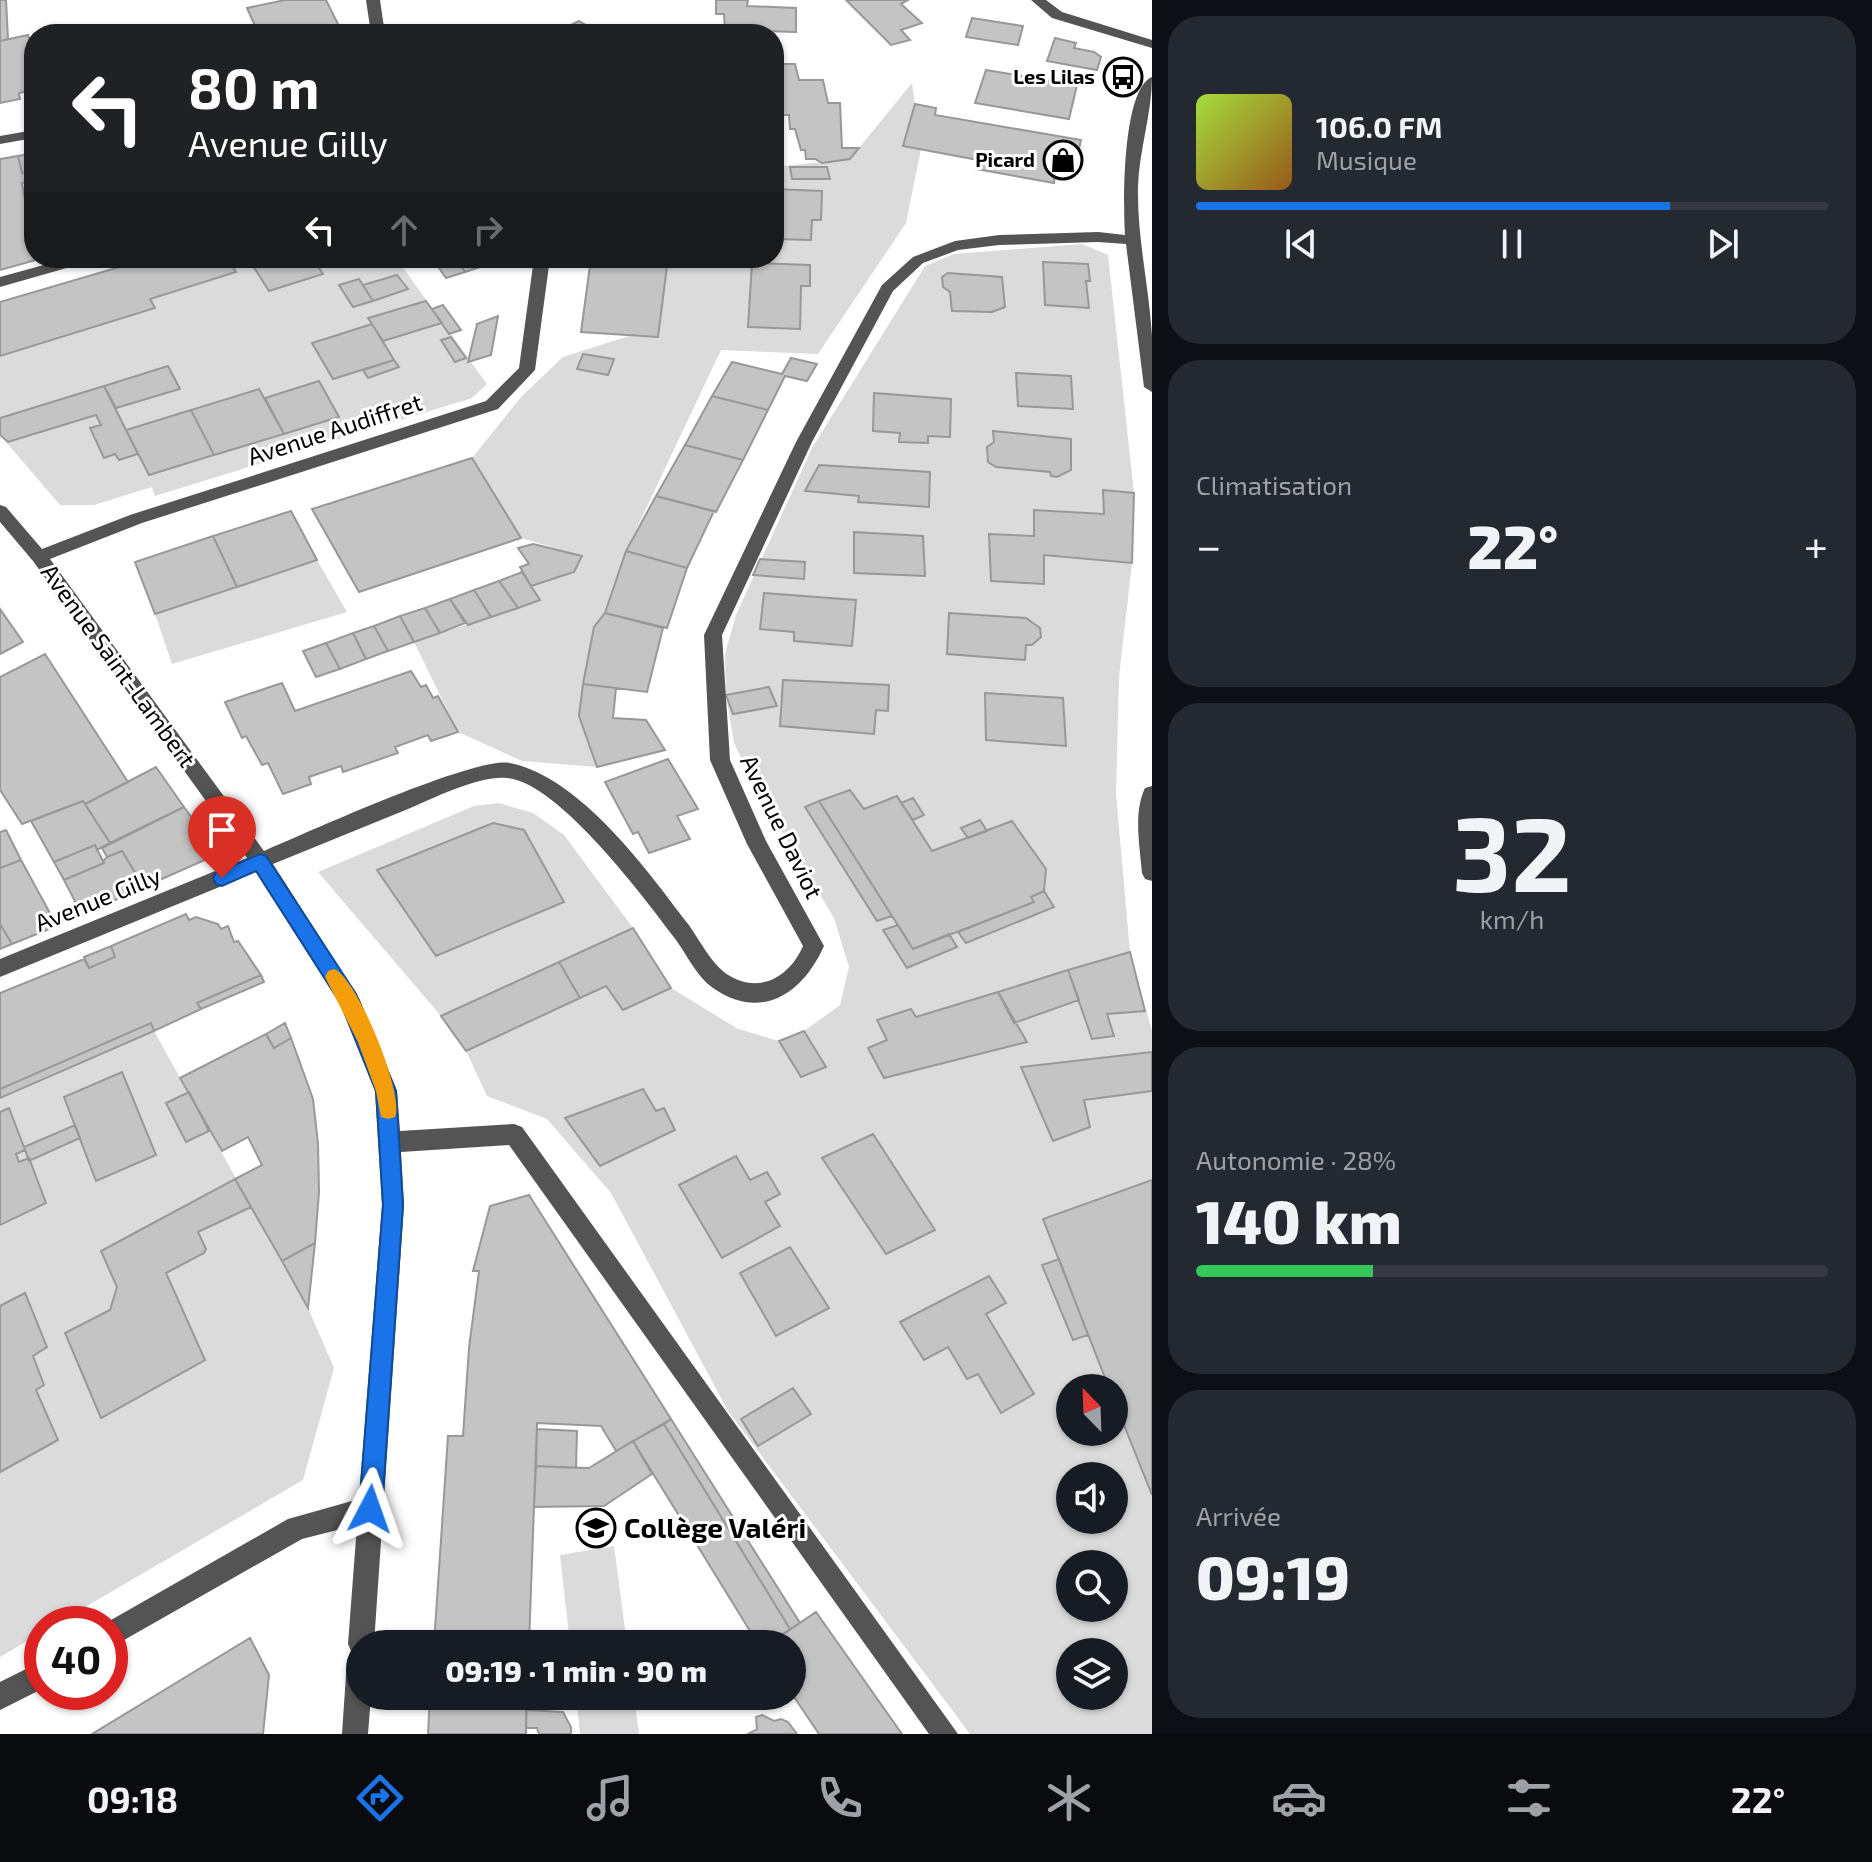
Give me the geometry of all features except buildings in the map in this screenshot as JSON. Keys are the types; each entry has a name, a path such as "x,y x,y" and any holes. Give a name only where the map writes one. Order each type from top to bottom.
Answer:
{"street":[{"path":"373,0 377,24"},
{"path":"1038,0 1057,15 1152,44"},
{"path":"1152,81 1141,107 1135,139 1131,240 1152,387"},
{"path":"0,140 24,136"},
{"name":"Avenue Daviot","path":"260,861 450,783 509,770 550,788 632,866 720,983 753,992 783,989 806,967 814,946 757,844 720,760 713,635 804,442 887,288 918,260 955,246 999,240 1098,237 1131,240"},
{"path":"0,282 50,268"},
{"name":"Avenue Audiffret","path":"39,557 136,519 492,405 527,370 541,268"},
{"name":"Avenue Saint-Lambert","path":"2,518 39,557 260,861 349,1000 386,1091 393,1205 362,1630"},
{"path":"1152,794 1148,827 1152,873"},
{"name":"Avenue Gilly","path":"0,968 260,861"},
{"path":"391,1142 514,1134 945,1734"},
{"path":"128,1625 297,1528 370,1509"},
{"path":"0,1697 24,1684"},
{"path":"355,1734 357,1710"}],"shaded area":[{"path":"912,83 921,149 906,223 818,354 721,350 626,551 605,613 594,627 579,716 597,767 522,761 458,732 414,642 540,600 531,586 574,572 582,556 521,538 472,458 521,397 563,357 629,336 658,337 667,268 784,268 784,166 850,159"},
{"path":"1082,244 1108,255 1134,493 1132,563 1119,677 1116,794 1130,952 1152,1031 1152,1734 970,1734 728,1411 611,1193 547,1119 487,1096 466,1051 441,1016 318,872 474,806 499,803 533,813 564,835 633,928 671,988 738,1029 779,1041 804,1031 840,1005 849,967 834,918 757,790 734,743 726,695 725,654 736,615 812,448 925,266 954,254"},
{"path":"157,268 403,268 487,384 472,398 155,496 152,487 94,505 60,505 0,435 0,347"},
{"path":"317,560 347,612 172,664 155,614"},
{"path":"154,1031 308,1308 334,1368 303,1480 87,1606 24,1606 24,1643 0,1657 0,1098"},
{"path":"614,1546 625,1630 568,1630 560,1555"},
{"path":"577,1710 636,1710 639,1734 580,1734"}],"slow traffic":[{"path":"334,977 349,1000 368,1042 386,1091 388,1110"}],"place":[{"name":"Les Lilas","path":"1123,77"},
{"name":"Picard","path":"1063,160"},
{"name":"Collège Valéri","path":"596,1528"}],"route":[{"path":"222,878 260,861 349,1000 386,1091 393,1205 370,1509"}]}
